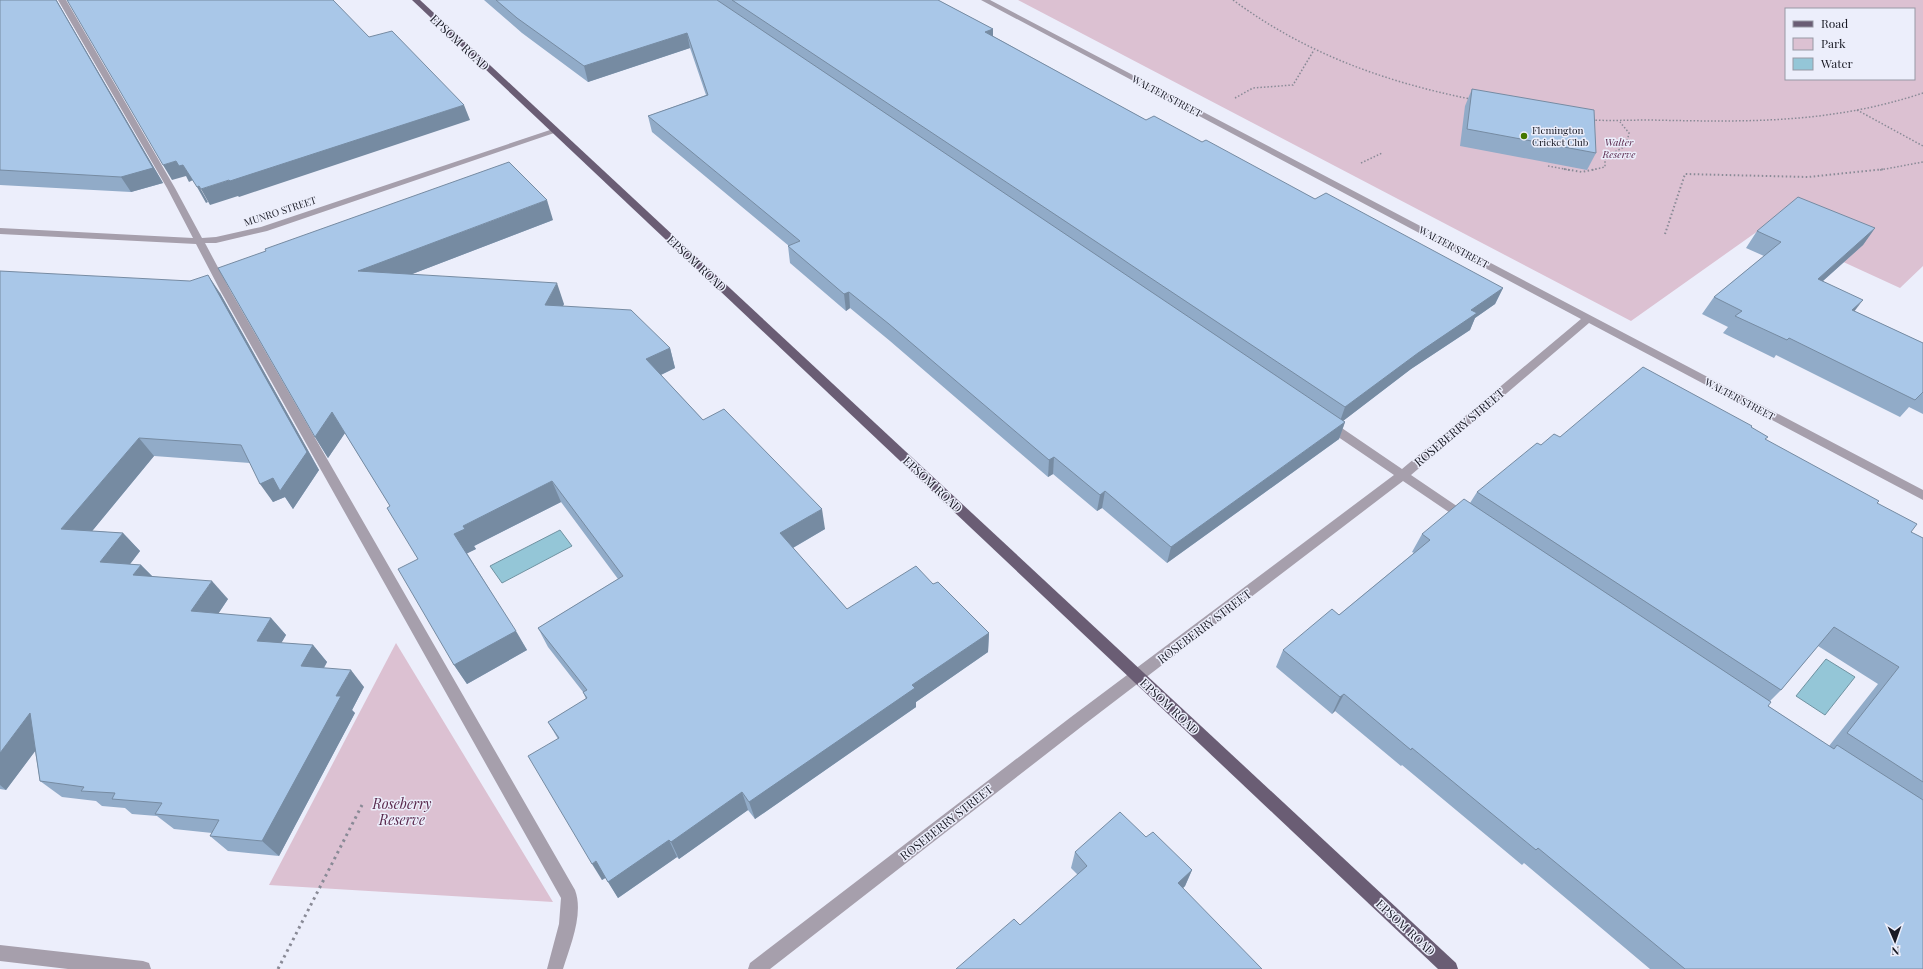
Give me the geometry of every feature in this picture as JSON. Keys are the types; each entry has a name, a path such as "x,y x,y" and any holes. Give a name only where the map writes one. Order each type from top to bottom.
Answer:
{"main road":[{"name":"EPSOM ROAD","path":"416,0 1450,969"}],"street":[{"path":"62,0 171,188 197,241 569,896 570,912 568,924 555,969"},
{"name":"WALTER STREET","path":"984,0 1923,495"},
{"name":"MUNRO STREET","path":"0,231 197,241 216,240 264,229 556,131"},
{"name":"ROSEBERRY STREET","path":"756,969 1402,475 1588,318"},
{"path":"1318,417 1474,523"},
{"path":"0,953 143,969"}],"path":[{"path":"1233,0 1274,29 1314,50 1395,80 1475,100"},
{"path":"1202,115 1253,88 1293,85 1314,50"},
{"path":"1592,120 1620,122 1646,120 1775,122 1813,118 1857,110 1906,99 1923,93"},
{"path":"1857,110 1923,146"},
{"path":"1548,166 1582,172 1605,167 1605,157 1626,146 1629,133 1620,122"},
{"path":"1665,234 1685,174 1808,177 1879,170 1923,162"},
{"path":"278,969 362,805"}],"green space":[{"name":"Walter Reserve","path":"1018,0 1923,0 1923,266 1900,288 1765,226 1631,321"},
{"name":"Roseberry Reserve","path":"396,643 553,902 269,885"}],"water":[{"path":"560,530 572,546 502,583 490,566"},
{"path":"1826,659 1855,677 1825,715 1796,696"}],"building":[{"path":"0,0 56,0 153,168 121,177 0,170"},
{"path":"67,0 333,0 369,37 392,31 464,105 230,181 229,180 201,189 199,186 197,187 183,165 179,166 176,161 163,165"},
{"path":"496,0 717,0 1345,422 1171,547 1105,491 1100,495 1054,457 1049,460 889,324 849,292 844,294 788,246 800,241 648,116 708,95 687,33 584,66 517,18"},
{"path":"732,0 938,0 993,29 985,32 1146,120 1154,116 1202,142 1206,140 1315,199 1326,193 1503,288 1471,310 1477,313 1418,353 1345,407"},
{"path":"1472,89 1594,110 1596,153 1467,129"},
{"path":"509,162 547,200 358,271 557,283 545,305 631,310 670,348 646,359 703,420 724,409 822,509 780,533 847,609 916,566 933,584 938,582 989,633 912,685 915,688 749,802 742,792 671,842 669,840 608,882 596,861 592,864 528,756 559,738 548,722 587,698 583,692 587,690 538,628 623,576 552,481 463,526 465,529 454,534 516,631 454,665 398,569 418,559 387,508 390,506 332,412 315,437 218,268 266,251 265,249"},
{"path":"1798,197 1875,228 1818,279 1863,300 1852,310 1923,343 1923,392 1915,400 1789,338 1787,340 1735,316 1742,311 1714,297 1781,242 1757,231"},
{"path":"0,271 190,281 208,275 307,452 280,491 273,478 260,484 241,445 139,438 61,529 123,533 100,562 141,565 133,575 212,581 191,611 271,618 257,641 313,645 301,666 351,670 336,696 341,696 262,841 210,836 219,820 155,814 162,803 112,799 115,793 81,791 84,787 40,781 30,713 0,753"},
{"path":"1643,367 1752,426 1751,427 1768,437 1765,439 1879,501 1877,503 1917,524 1911,532 1923,538 1923,782 1847,733 1899,667 1834,627 1781,690 1477,492 1537,443 1541,445 1554,434 1560,437"},
{"path":"1464,499 1771,702 1768,706 1834,749 1837,745 1923,800 1923,969 1685,969 1538,848 1536,850 1412,748 1411,750 1344,694 1340,697 1283,650 1332,609 1339,615 1430,540 1422,534"},
{"path":"1120,812 1146,837 1153,832 1192,870 1178,883 1262,969 956,969 1014,919 1020,925 1087,866 1075,852"}],"place":[{"name":"Flemington Cricket Club","path":"1524,136"}]}
